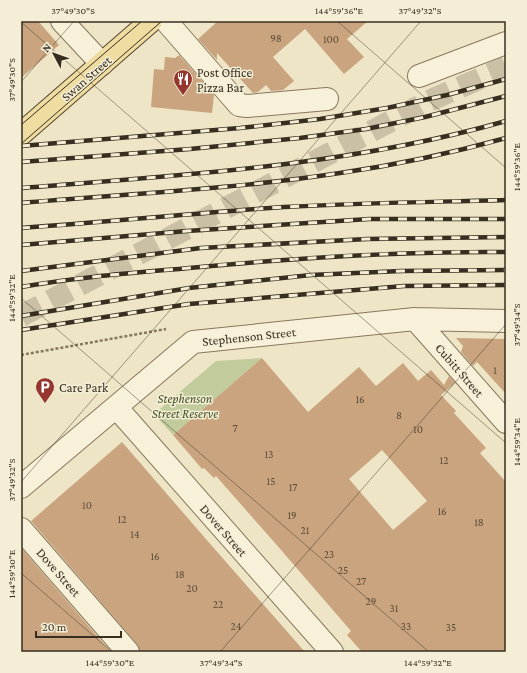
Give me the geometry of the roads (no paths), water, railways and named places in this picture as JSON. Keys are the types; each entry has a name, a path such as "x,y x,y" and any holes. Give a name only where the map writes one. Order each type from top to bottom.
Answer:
{"main road":[{"name":"Swan Street","path":"21,134 151,21"}],"street":[{"path":"62,21 102,64"},
{"path":"166,21 239,105 247,106 327,99"},
{"path":"419,76 506,43"},
{"name":"Stephenson Street","path":"21,487 193,342 414,319 506,321"},
{"name":"Cubitt Street","path":"414,319 506,422"},
{"name":"Dover Street","path":"116,407 332,652"},
{"name":"Dove Street","path":"21,529 128,652"}],"tunnel":[{"path":"21,316 429,101 506,67"}],"tram line":[{"path":"21,125 142,21"},
{"path":"21,144 162,21"}],"railway":[{"path":"21,146 240,128 320,119 387,108 447,95 506,79"},
{"path":"21,162 190,149 300,138 366,129 425,117 506,96"},
{"path":"21,188 204,173 326,159 386,149 506,121"},
{"path":"21,203 181,191 300,179 361,170 445,154 506,138"},
{"path":"21,228 284,207 506,200"},
{"path":"21,245 187,231 369,219 506,219"},
{"path":"21,271 201,248 367,239 506,237"},
{"path":"21,287 105,276 308,258 387,254 506,252"},
{"path":"21,316 189,288 311,275 401,271 506,270"},
{"path":"21,330 189,304 404,286 506,285"}],"place":[{"name":"Post Office Pizza Bar","path":"183,96"},
{"name":"Care Park","path":"45,404"}],"park label":[{"name":"Stephenson Street Reserve","path":"185,406"}]}
